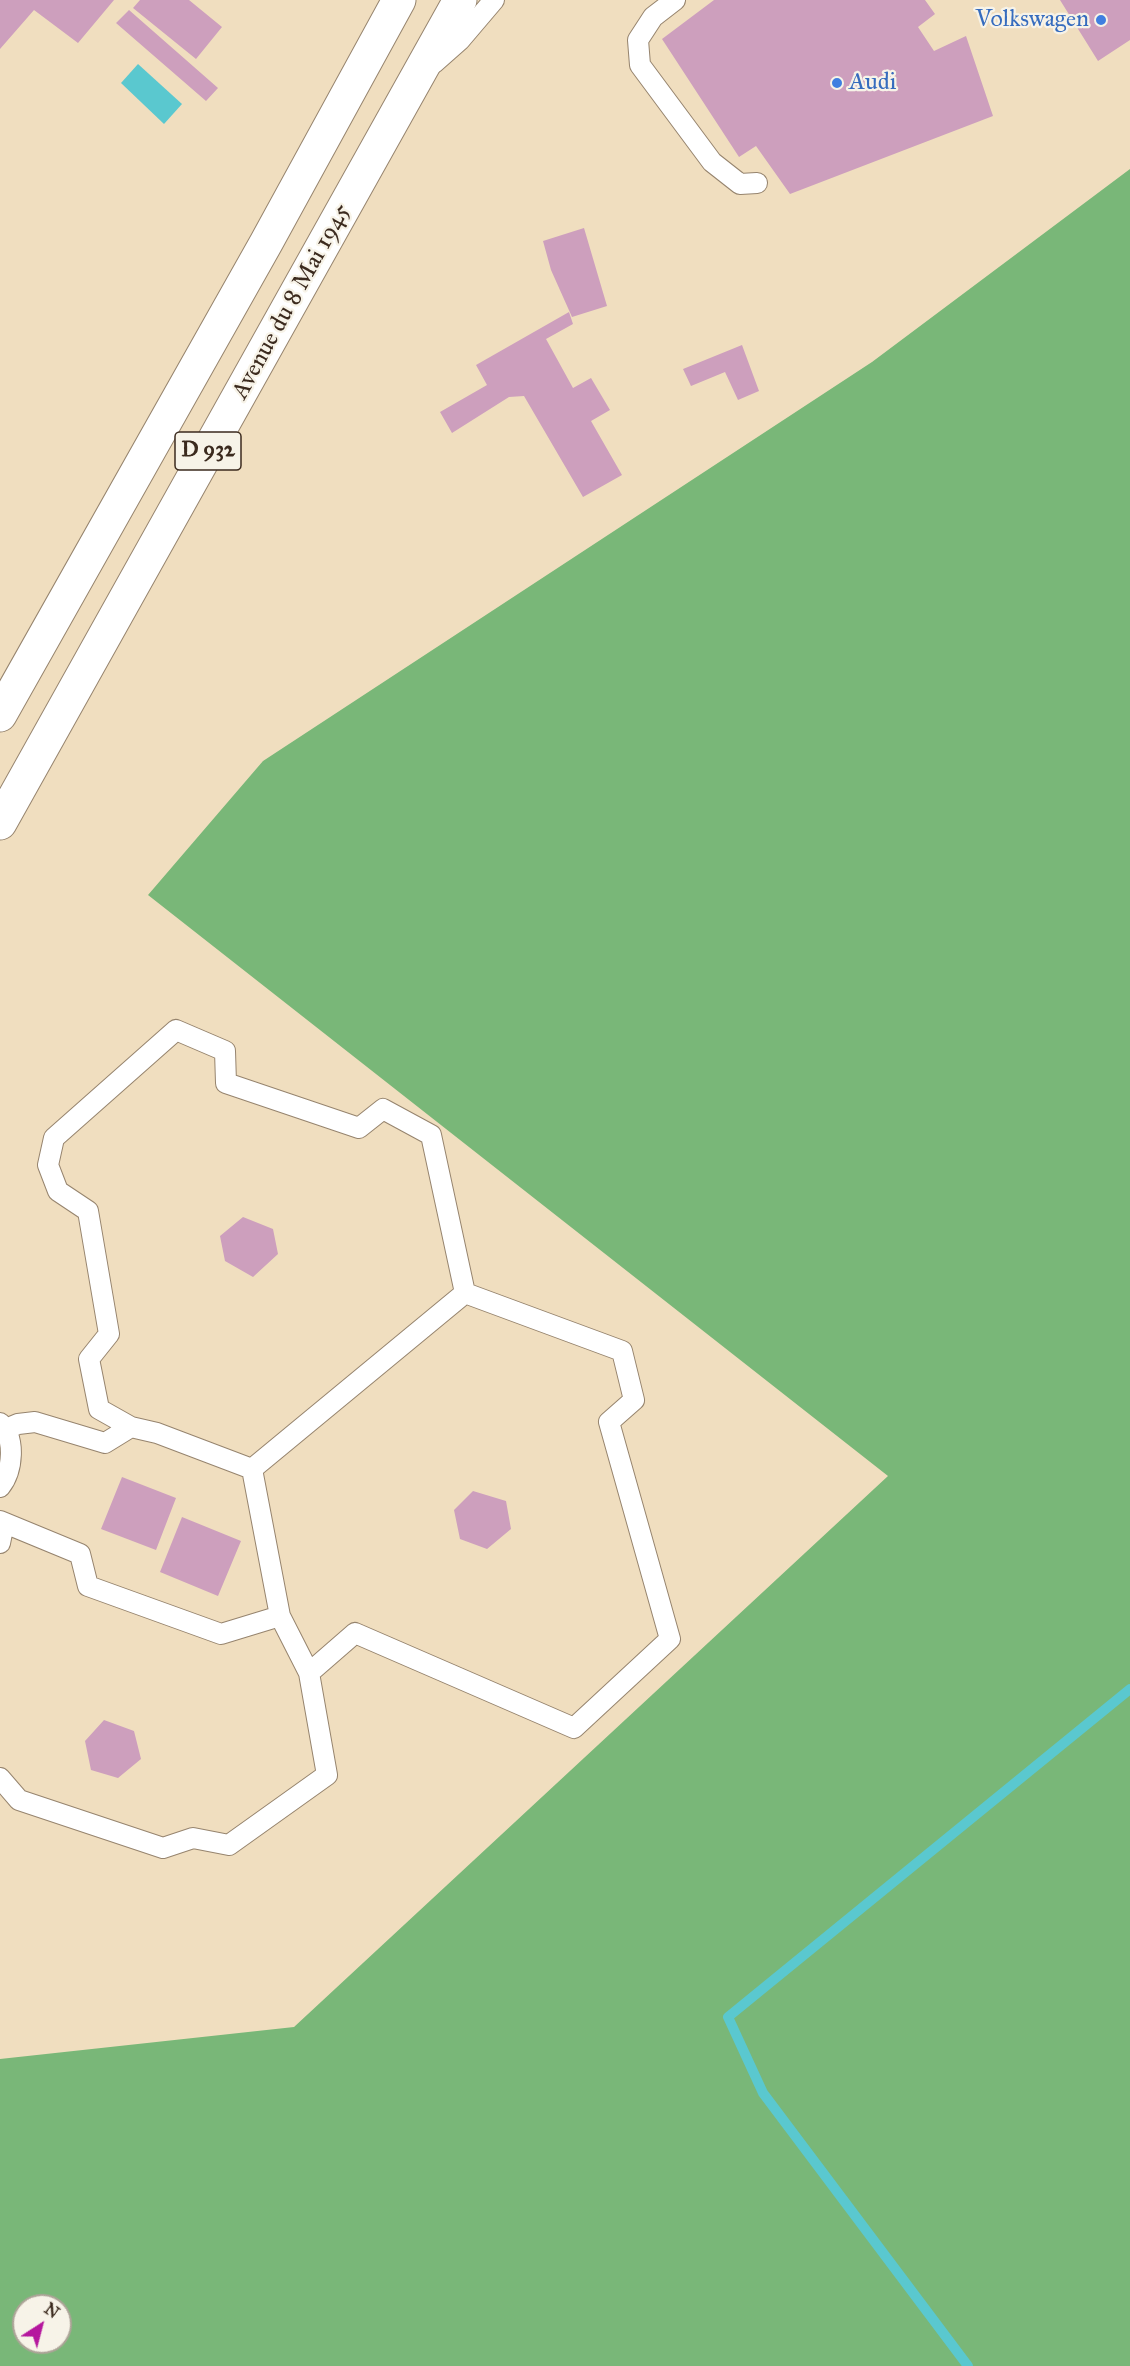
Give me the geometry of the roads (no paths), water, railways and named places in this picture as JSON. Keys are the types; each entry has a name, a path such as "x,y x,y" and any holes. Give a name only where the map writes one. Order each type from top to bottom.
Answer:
{"highway":[{"name":"D 932","path":"0,715 266,243 399,0"},
{"name":"Avenue du 8 Mai 1945","path":"0,823 460,0"}],"lane":[{"path":"416,78 460,40 494,0"},
{"path":"675,0 653,17 638,40 640,65 712,162 740,184 757,183"},
{"path":"252,1469 157,1433 131,1427 99,1409 89,1359 109,1334 88,1211 58,1191 48,1166 54,1138 176,1030 225,1051 226,1083 359,1128 383,1109 431,1135 465,1293"},
{"path":"252,1469 465,1293"},
{"path":"309,1673 355,1633 574,1728 670,1639 609,1422 634,1400 622,1351 465,1293"},
{"path":"0,1487 9,1468 10,1450 3,1426 36,1422 105,1443 131,1427"},
{"path":"0,1778 19,1800 163,1848 193,1838 229,1845 327,1775 309,1673 280,1616 252,1469"},
{"path":"1,1529 80,1554 87,1586 221,1634 280,1616"}],"water":[{"path":"138,64 182,104 164,124 121,83"}],"waterway":[{"path":"968,2366 763,2093 728,2017 1130,1689"}],"place":[{"name":"Volkswagen","path":"1101,20"},
{"name":"Audi","path":"837,83"}]}
